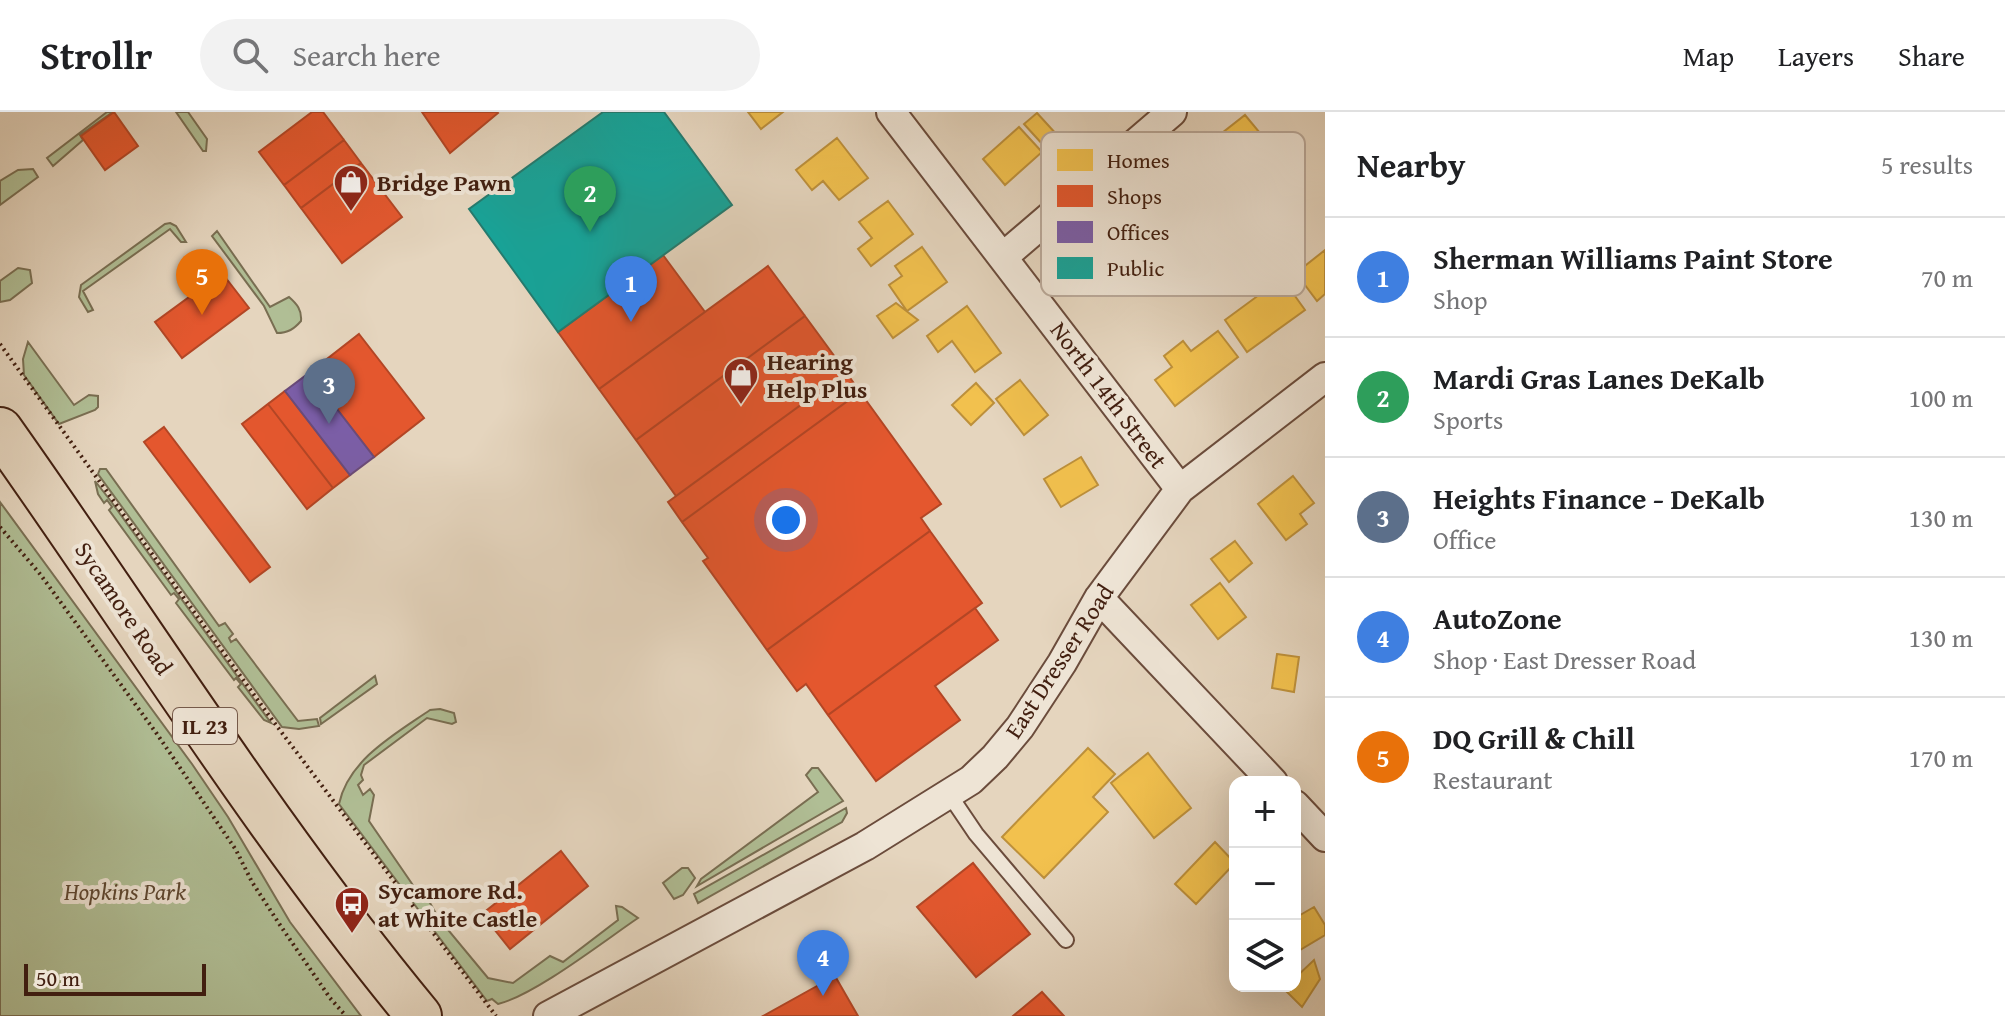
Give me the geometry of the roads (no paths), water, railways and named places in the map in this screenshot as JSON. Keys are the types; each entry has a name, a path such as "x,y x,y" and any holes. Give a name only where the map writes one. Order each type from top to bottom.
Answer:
{"main road":[{"name":"Sycamore Road","path":"0,430 260,808 352,935 419,1016"}],"street":[{"name":"North 14th Street","path":"891,112 1180,489"},
{"path":"1149,132 1172,112"},
{"path":"1003,257 1041,224"},
{"name":"East Dresser Road","path":"548,1016 865,846 971,780 1020,727 1099,598 1180,489 1325,377"},
{"path":"1099,598 1267,776"},
{"path":"1301,811 1325,837"}],"lane":[{"path":"949,794 976,834 1066,940"}],"place":[{"name":"Bridge Pawn","path":"351,213"},
{"name":"Mardi Gras Lanes DeKalb","path":"590,232"},
{"name":"DQ Grill & Chill","path":"202,315"},
{"name":"Sherman Williams Paint Store","path":"631,322"},
{"name":"Hearing Help Plus","path":"741,406"},
{"name":"Heights Finance - DeKalb","path":"329,424"},
{"name":"Sycamore Rd. at White Castle","path":"352,935"},
{"name":"AutoZone","path":"823,996"}],"park label":[{"name":"Hopkins Park","path":"125,891"}]}
